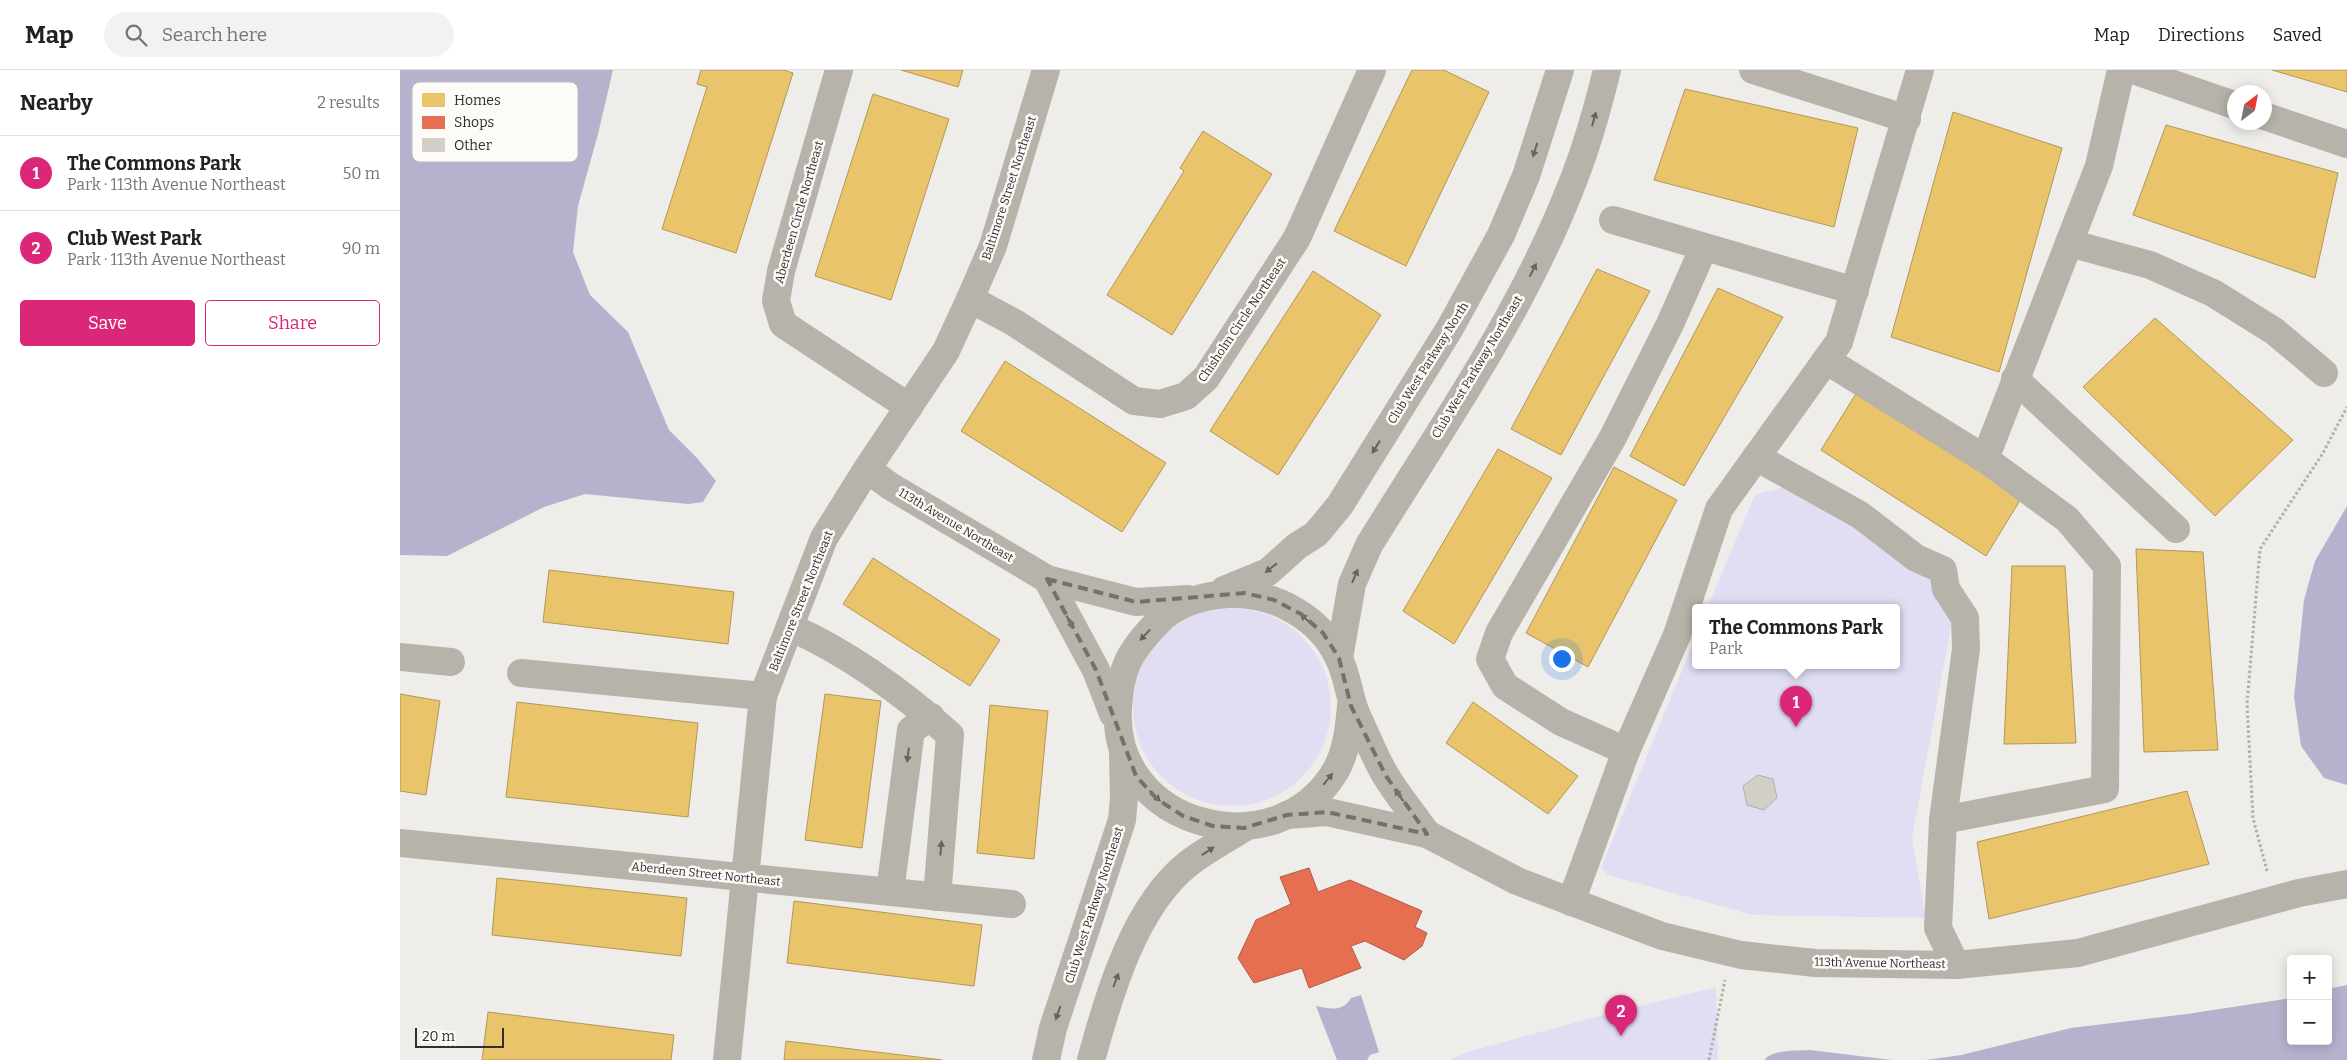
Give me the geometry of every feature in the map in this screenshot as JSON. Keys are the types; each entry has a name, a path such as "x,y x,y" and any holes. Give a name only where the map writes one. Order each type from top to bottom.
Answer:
{"street":[{"name":"Aberdeen Circle Northeast","path":"840,70 781,271 776,301 783,324 910,407"},
{"name":"Baltimore Street Northeast","path":"726,1060 763,696 824,538 867,469 946,351 970,299 993,246 1046,70"},
{"name":"Chisholm Circle Northeast","path":"970,299 1015,323 1134,401 1160,404 1186,396 1206,378 1297,238 1372,70"},
{"name":"Club West Parkway North","path":"1208,596 1268,572 1297,546 1316,534 1340,505 1450,328 1501,235 1526,176 1560,70"},
{"name":"Club West Parkway Northeast","path":"1339,658 1352,584 1369,545 1506,322 1541,255 1570,190 1590,135 1607,70"},
{"path":"1753,70 1907,119"},
{"path":"1571,902 1626,751 1677,635 1719,509 1839,342 1907,119 1920,70"},
{"path":"1985,459 2099,166 2121,70"},
{"path":"2133,70 2227,103"},
{"path":"2272,119 2347,144"},
{"path":"1613,220 1855,291"},
{"path":"2070,243 2150,265 2213,293 2274,331 2324,373"},
{"path":"1626,751 1561,722 1504,686 1490,659 1499,633 1612,438 1670,324 1704,247"},
{"path":"1826,360 1985,459 2067,519 2108,566 2105,788 1943,820"},
{"path":"2015,379 2176,529"},
{"path":"1756,457 1860,515 1916,558 1943,570 1946,589 1965,618 1966,649 1943,820 1938,928 1956,965"},
{"name":"113th Avenue Northeast","path":"867,469 890,486 1047,579 1136,602 1245,593 1274,600 1301,614 1323,634 1339,658 1348,681 1352,706 1386,776 1427,834"},
{"path":"1047,579 1096,670 1136,776 1157,799 1191,818 1213,826 1244,828 1266,824 1287,815 1315,796 1336,770 1348,739 1352,706"},
{"path":"1120,735 1119,682 1135,645 1164,616 1208,596"},
{"path":"790,627 843,653 875,673 931,717 950,735 938,897"},
{"path":"400,657 451,662"},
{"path":"521,673 763,696"},
{"path":"890,892 911,730 931,717"},
{"name":"Club West Parkway Northeast","path":"1046,1060 1053,1028 1122,820 1124,798 1120,735"},
{"name":"113th Avenue Northeast","path":"1287,815 1327,812 1427,834 1517,880 1662,936 1741,955 1815,963 1956,965 2078,953 2270,900 2347,884"},
{"path":"1091,1060 1110,996 1144,915 1188,864 1244,828"},
{"name":"Aberdeen Street Northeast","path":"400,843 1012,904"}],"path":[{"path":"2270,900 2267,868 2253,818 2247,704 2260,549 2323,453 2347,407"},
{"path":"1709,1060 1726,975"}],"highlighted area":[{"path":"1047,579 1136,602 1245,593 1274,600 1301,614 1323,633 1339,658 1351,706 1386,776 1427,834 1327,812 1287,815 1244,828 1213,826 1183,816 1157,799 1136,776 1096,670"}],"shaded area":[{"path":"400,70 613,70 578,206 573,252 590,295 628,332 669,430 697,458 716,481 703,502 688,504 585,494 544,507 447,556 400,555"},
{"path":"1785,487 1943,570 1953,616 1912,838 1926,918 1753,915 1608,875 1601,868 1692,646 1692,669 1900,669 1900,604 1709,604 1755,495"},
{"path":"2347,506 2347,785 2324,778 2301,746 2294,697 2304,600 2315,561"},
{"path":"1222,608 1242,608 1251,609 1279,619 1295,630 1309,644 1324,669 1330,688 1330,726 1320,754 1309,770 1295,784 1279,795 1261,802 1242,806 1222,806 1213,805 1185,795 1169,784 1155,770 1144,754 1137,736 1133,717 1133,697 1134,688 1144,660 1155,644 1169,630 1185,619 1203,612"},
{"path":"2347,985 2347,1060 1926,1060 1961,1055 2071,1028 2187,1014 2287,999 2287,1045 2332,1045 2332,988"},
{"path":"1716,987 1718,1060 1450,1060 1464,1053 1584,1020"},
{"path":"1361,995 1379,1052 1370,1055 1367,1060 1337,1060 1316,1006 1336,1008 1344,1006 1351,998"},
{"path":"1810,1050 1892,1060 1764,1060 1768,1056 1779,1052"}],"building: Homes":[{"path":"701,70 784,70 793,73 736,253 662,229 707,87 697,84"},
{"path":"901,70 963,70 958,87"},
{"path":"1412,70 1444,70 1489,92 1406,266 1334,231"},
{"path":"2272,70 2347,70 2347,92"},
{"path":"1685,89 1858,128 1834,227 1654,180"},
{"path":"873,94 949,119 891,300 815,276"},
{"path":"1953,112 2062,148 1999,372 1891,337"},
{"path":"2166,125 2338,173 2315,278 2133,215"},
{"path":"1203,131 1272,174 1172,335 1107,295 1184,171 1180,168"},
{"path":"1597,269 1650,291 1561,455 1511,429"},
{"path":"1313,271 1381,315 1278,475 1210,431"},
{"path":"1718,288 1783,317 1684,486 1630,456"},
{"path":"2155,318 2293,440 2215,516 2083,387"},
{"path":"1005,361 1166,463 1122,532 961,431"},
{"path":"1857,392 2022,497 1986,556 1821,450"},
{"path":"1498,449 1552,478 1454,644 1403,611"},
{"path":"1614,467 1677,500 1588,667 1526,633"},
{"path":"2136,549 2203,552 2218,750 2144,752"},
{"path":"873,558 1000,640 970,686 843,604"},
{"path":"2012,566 2065,566 2076,743 2004,744"},
{"path":"549,570 734,592 728,644 543,622"},
{"path":"400,694 440,701 426,795 400,791"},
{"path":"825,694 881,701 862,848 805,840"},
{"path":"517,702 698,723 688,817 506,797"},
{"path":"1473,702 1578,776 1548,814 1446,743"},
{"path":"990,705 1048,711 1034,859 977,853"},
{"path":"2187,791 2209,864 1989,919 1977,842"},
{"path":"497,878 687,898 681,956 492,935"},
{"path":"794,901 982,925 974,986 787,963"},
{"path":"488,1012 674,1035 671,1060 482,1060"},
{"path":"786,1041 942,1060 784,1060"}],"building: Shops":[{"path":"1309,868 1318,892 1350,880 1422,911 1415,927 1427,933 1422,946 1404,960 1365,941 1351,946 1361,968 1309,988 1302,968 1254,983 1238,958 1256,920 1291,904 1280,877"}],"building: Other":[{"path":"1758,775 1773,779 1777,798 1764,810 1747,805 1743,786"}],"place":[{"name":"The Commons Park","path":"1796,727"},
{"name":"Club West Park","path":"1621,1036"}]}
